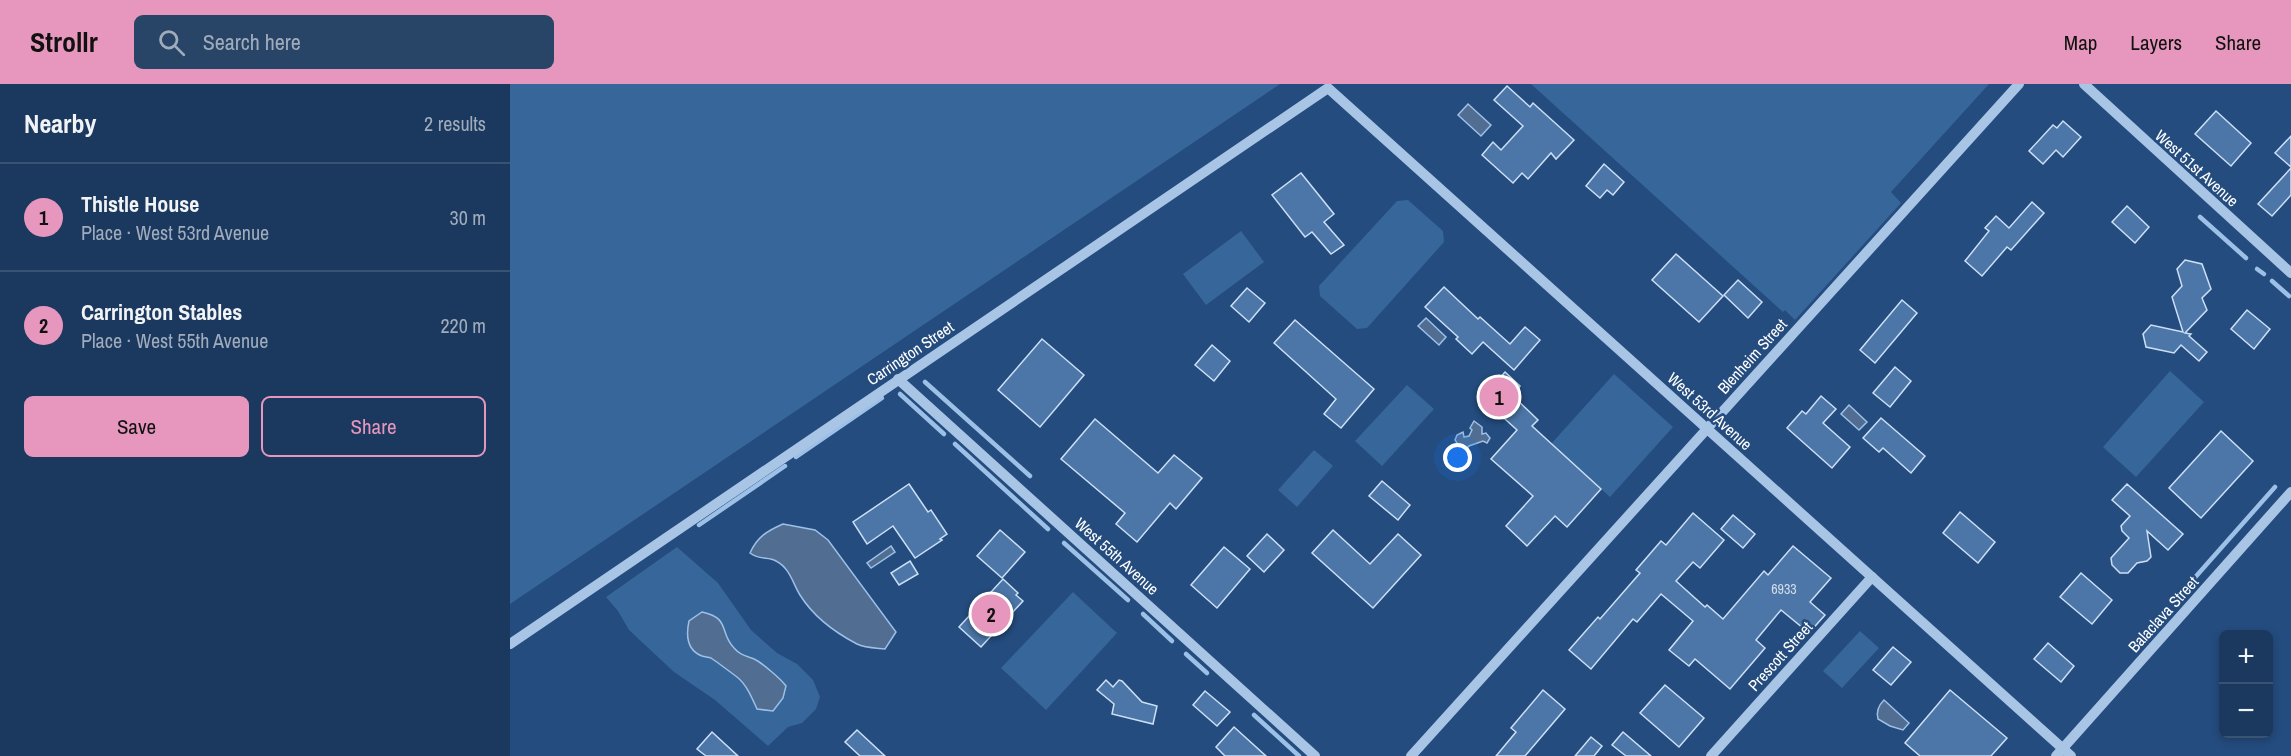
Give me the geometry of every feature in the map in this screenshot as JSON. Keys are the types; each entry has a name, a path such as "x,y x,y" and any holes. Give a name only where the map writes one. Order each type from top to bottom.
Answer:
{"street":[{"name":"Blenheim Street","path":"1411,756 2019,84"},
{"name":"West 51st Avenue","path":"2084,84 2291,273"},
{"name":"West 53rd Avenue","path":"1328,88 1872,577 2064,753"},
{"name":"Carrington Street","path":"510,644 1328,88"},
{"name":"West 55th Avenue","path":"898,379 1316,756"},
{"name":"Balaclava Street","path":"2064,753 2291,492"},
{"name":"Prescott Street","path":"1711,756 1872,577"}],"shaded area":[{"path":"510,84 1280,84 510,604"},
{"path":"1531,84 1989,84 1891,192 1901,203 1795,320 1785,310 1783,312"},
{"path":"1468,104 1491,125 1481,136 1458,115"},
{"path":"1408,200 1443,231 1444,242 1367,328 1357,329 1320,296 1319,286 1397,201"},
{"path":"1241,231 1264,262 1206,305 1183,274"},
{"path":"1426,318 1446,337 1439,345 1418,326"},
{"path":"2170,371 2204,402 2136,477 2103,447"},
{"path":"1614,374 1673,427 1610,497 1551,444"},
{"path":"1407,385 1434,409 1382,466 1355,441"},
{"path":"1849,405 1867,422 1859,430 1841,414"},
{"path":"1474,421 1482,427 1482,434 1486,433 1490,438 1487,443 1483,441 1469,446 1463,452 1455,440 1457,435 1463,432 1464,437 1469,436"},
{"path":"1314,450 1333,466 1297,507 1278,490"},
{"path":"783,524 815,530 828,540 896,632 885,649 860,645 833,629 805,603 781,564 750,553 763,535"},
{"path":"891,546 895,552 871,568 867,563"},
{"path":"677,547 718,583 751,630 777,653 797,664 813,680 820,697 816,709 802,723 788,727 768,746 715,700 674,672 629,630 618,611 606,597"},
{"path":"1073,592 1117,633 1046,710 1001,668"},
{"path":"702,612 721,622 736,650 761,664 786,686 783,698 773,711 757,709 741,680 711,658 697,653 690,646 688,642 689,621"},
{"path":"1860,631 1879,648 1842,688 1823,671"},
{"path":"1884,700 1909,723 1903,730 1878,719 1878,709"}],"building":[{"path":"1507,86 1530,107 1533,103 1574,140 1556,159 1551,153 1528,179 1522,173 1513,183 1482,155 1493,142 1501,150 1523,126 1494,100"},
{"path":"2216,111 2251,143 2231,166 2195,134"},
{"path":"2063,121 2081,137 2063,157 2056,150 2043,164 2029,151 2053,125 2057,128"},
{"path":"2291,136 2291,167 2275,153"},
{"path":"1604,164 1624,182 1613,195 1607,190 1600,198 1586,186"},
{"path":"2291,168 2291,195 2272,216 2258,204"},
{"path":"1301,173 1334,214 1324,222 1344,245 1331,254 1312,232 1305,237 1272,195"},
{"path":"2032,202 2044,213 2011,250 2007,247 1982,276 1965,261 1989,231 1985,228 1996,216 2009,228"},
{"path":"2127,206 2149,227 2135,243 2112,222"},
{"path":"1676,254 1723,296 1699,322 1652,280"},
{"path":"2185,260 2202,264 2211,289 2202,298 2207,310 2185,333 2191,334 2189,336 2207,352 2199,361 2181,345 2174,353 2146,347 2143,334 2151,325 2183,332 2172,297 2182,286 2177,269"},
{"path":"1738,280 1762,302 1748,318 1724,295"},
{"path":"1444,287 1478,319 1480,317 1510,344 1525,327 1540,340 1514,370 1483,342 1472,354 1456,339 1458,337 1425,307"},
{"path":"1247,288 1265,303 1249,322 1231,306"},
{"path":"1902,300 1917,313 1875,363 1860,350"},
{"path":"2247,310 2270,329 2254,349 2231,329"},
{"path":"1295,320 1374,389 1341,428 1324,414 1336,399 1274,343"},
{"path":"1042,339 1084,375 1040,427 998,390"},
{"path":"1212,345 1230,361 1214,381 1195,365"},
{"path":"1895,367 1911,381 1890,407 1873,393"},
{"path":"1505,372 1520,386 1512,395 1538,420 1532,426 1601,489 1567,527 1555,516 1527,546 1506,526 1533,496 1491,459 1517,430 1482,398"},
{"path":"1821,396 1836,409 1823,423 1850,447 1832,468 1787,428 1802,411 1806,414"},
{"path":"1881,418 1925,456 1911,473 1883,448 1879,452 1863,438"},
{"path":"1095,419 1158,473 1174,455 1202,478 1176,509 1170,503 1137,542 1116,524 1125,513 1061,459"},
{"path":"2221,431 2253,461 2201,518 2169,488"},
{"path":"1382,481 1410,505 1398,520 1369,496"},
{"path":"909,484 928,512 931,510 947,534 915,558 893,526 867,544 853,522"},
{"path":"2127,484 2183,534 2168,550 2147,531 2151,557 2147,561 2137,563 2128,573 2120,573 2112,565 2111,558 2129,538 2122,531 2121,526 2130,516 2112,500"},
{"path":"1960,512 1995,542 1978,563 1943,533"},
{"path":"1693,513 1724,540 1700,568 1693,562 1676,581 1705,607 1707,605 1723,619 1764,571 1768,575 1793,546 1831,578 1810,602 1825,615 1809,633 1781,610 1756,640 1765,648 1730,689 1695,659 1689,666 1669,650 1693,621 1661,594 1637,622 1633,619 1591,669 1569,650 1640,573 1636,570 1661,541 1666,545"},
{"path":"1733,515 1755,534 1743,548 1721,529"},
{"path":"1000,530 1025,552 1002,578 977,556"},
{"path":"1333,530 1370,564 1398,534 1421,555 1373,608 1312,553"},
{"path":"1267,534 1284,550 1264,572 1247,556"},
{"path":"1224,547 1250,569 1217,608 1191,585"},
{"path":"910,561 918,574 899,585 891,573"},
{"path":"2081,573 2112,600 2092,624 2060,597"},
{"path":"1003,579 1023,601 981,647 959,627"},
{"path":"2048,643 2074,666 2061,682 2034,659"},
{"path":"1893,647 1911,662 1891,685 1873,670"},
{"path":"1106,680 1113,687 1119,680 1122,681 1142,702 1157,706 1153,724 1112,714 1114,704 1097,690"},
{"path":"1665,685 1704,718 1679,747 1640,713"},
{"path":"1543,690 1565,709 1525,756 1496,756 1516,732 1511,728"},
{"path":"1950,690 2007,738 1991,756 1920,756 1905,743"},
{"path":"1205,691 1230,712 1217,726 1193,705"},
{"path":"1234,727 1266,756 1225,756 1216,747"},
{"path":"857,730 885,756 860,756 845,742"},
{"path":"712,732 738,756 706,756 697,749"},
{"path":"1623,732 1651,756 1626,756 1612,745"},
{"path":"1591,737 1602,746 1594,756 1575,756"}],"waterway":[{"path":"2200,217 2246,258"},
{"path":"2257,269 2264,274"},
{"path":"2272,281 2289,296"},
{"path":"925,382 1030,476"},
{"path":"900,394 944,434"},
{"path":"796,457 882,398"},
{"path":"955,444 1048,529"},
{"path":"699,525 785,466"},
{"path":"2191,582 2275,487"},
{"path":"1064,543 1128,600"},
{"path":"1143,614 1172,641"},
{"path":"1186,654 1207,673"},
{"path":"1254,715 1299,756"}],"place":[{"name":"Thistle House","path":"1499,397"},
{"name":"Carrington Stables","path":"991,614"}]}
